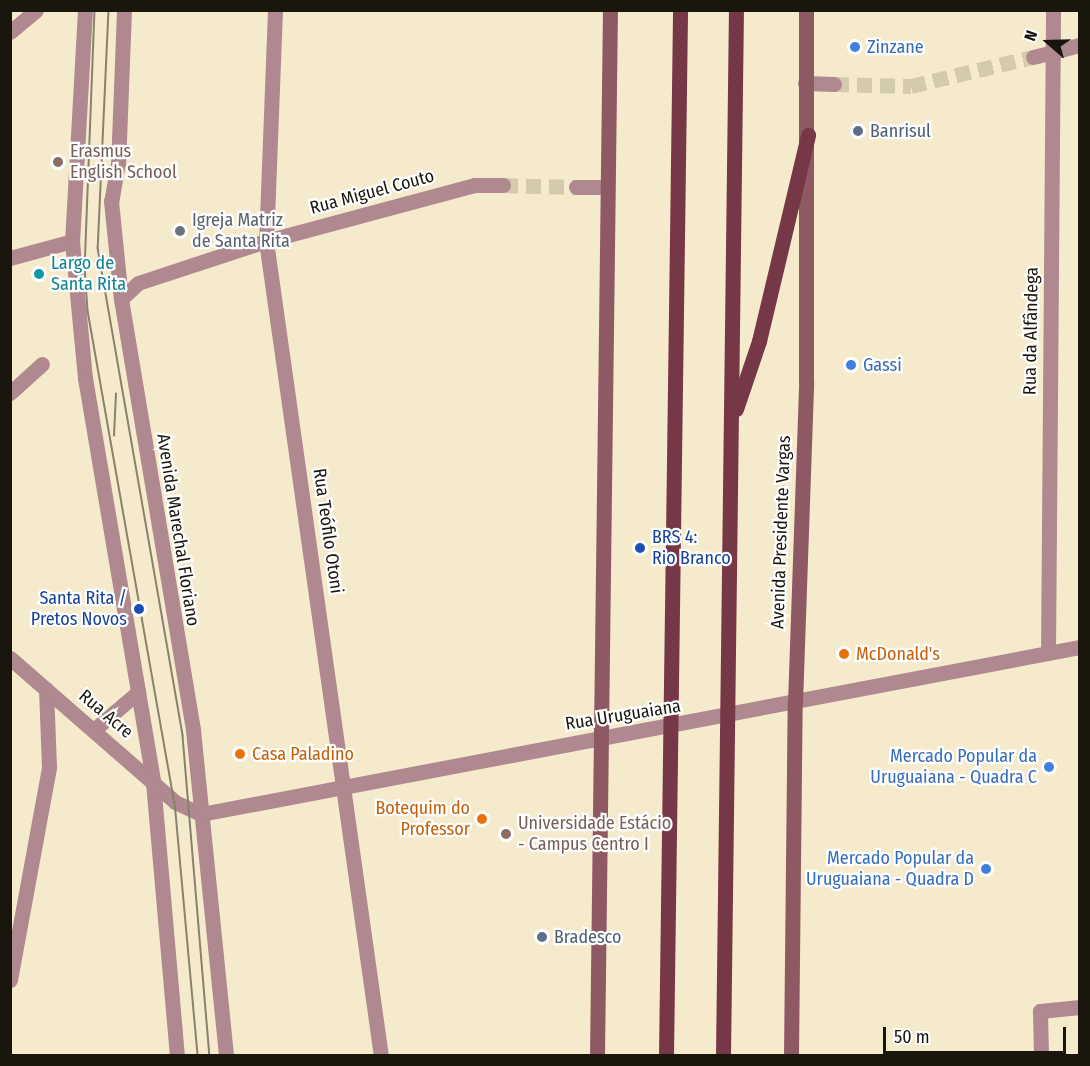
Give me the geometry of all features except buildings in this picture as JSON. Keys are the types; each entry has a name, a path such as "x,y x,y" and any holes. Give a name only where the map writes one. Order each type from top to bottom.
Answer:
{"main road":[{"path":"597,1056 606,187 610,10"},
{"path":"666,1056 668,728 680,10"},
{"path":"723,1056 733,420 736,10"},
{"name":"Avenida Presidente Vargas","path":"791,1056 795,703 806,382 808,135 805,83 806,10"},
{"path":"733,420 759,341 808,135"}],"street":[{"path":"10,32 36,10"},
{"path":"85,10 72,241 85,378 153,782 177,1056"},
{"name":"Avenida Marechal Floriano","path":"124,10 118,163 111,201 121,299 193,730 226,1056"},
{"name":"Rua Teófilo Otoni","path":"275,10 266,241 345,786 381,1056"},
{"name":"Rua da Alfândega","path":"1048,653 1053,10"},
{"path":"1033,57 1080,45"},
{"path":"805,83 834,84"},
{"name":"Rua Miguel Couto","path":"121,299 138,283 266,241 475,185 503,185"},
{"path":"576,187 606,187"},
{"path":"10,258 72,241"},
{"path":"10,393 42,364"},
{"name":"Rua Uruguaiana","path":"201,814 601,738 729,717 1080,647"},
{"name":"Rua Acre","path":"10,658 95,729 175,802 201,814"},
{"path":"10,980 49,767 46,690"},
{"path":"95,729 138,692"},
{"path":"1041,1056 1040,1011 1080,1007"}],"tunnel":[{"path":"834,84 911,86 1033,57"},
{"path":"503,185 576,187"}],"tram line":[{"path":"95,10 85,267 88,311 175,802 198,1056"},
{"path":"109,10 98,248 183,736 210,1056"},
{"path":"114,436 116,394"}],"place":[{"name":"Zinzane","path":"855,47"},
{"name":"Banrisul","path":"858,131"},
{"name":"Erasmus English School","path":"58,162"},
{"name":"Igreja Matriz de Santa Rita","path":"180,231"},
{"name":"Largo de Santa Rita","path":"39,274"},
{"name":"Gassi","path":"851,365"},
{"name":"BRS 4: Rio Branco","path":"640,548"},
{"name":"Santa Rita / Pretos Novos","path":"139,609"},
{"name":"McDonald's","path":"844,654"},
{"name":"Casa Paladino","path":"240,754"},
{"name":"Mercado Popular da Uruguaiana - Quadra C","path":"1049,767"},
{"name":"Botequim do Professor","path":"482,819"},
{"name":"Universidade Estácio - Campus Centro I","path":"506,834"},
{"name":"Mercado Popular da Uruguaiana - Quadra D","path":"986,869"},
{"name":"Bradesco","path":"542,937"}]}
